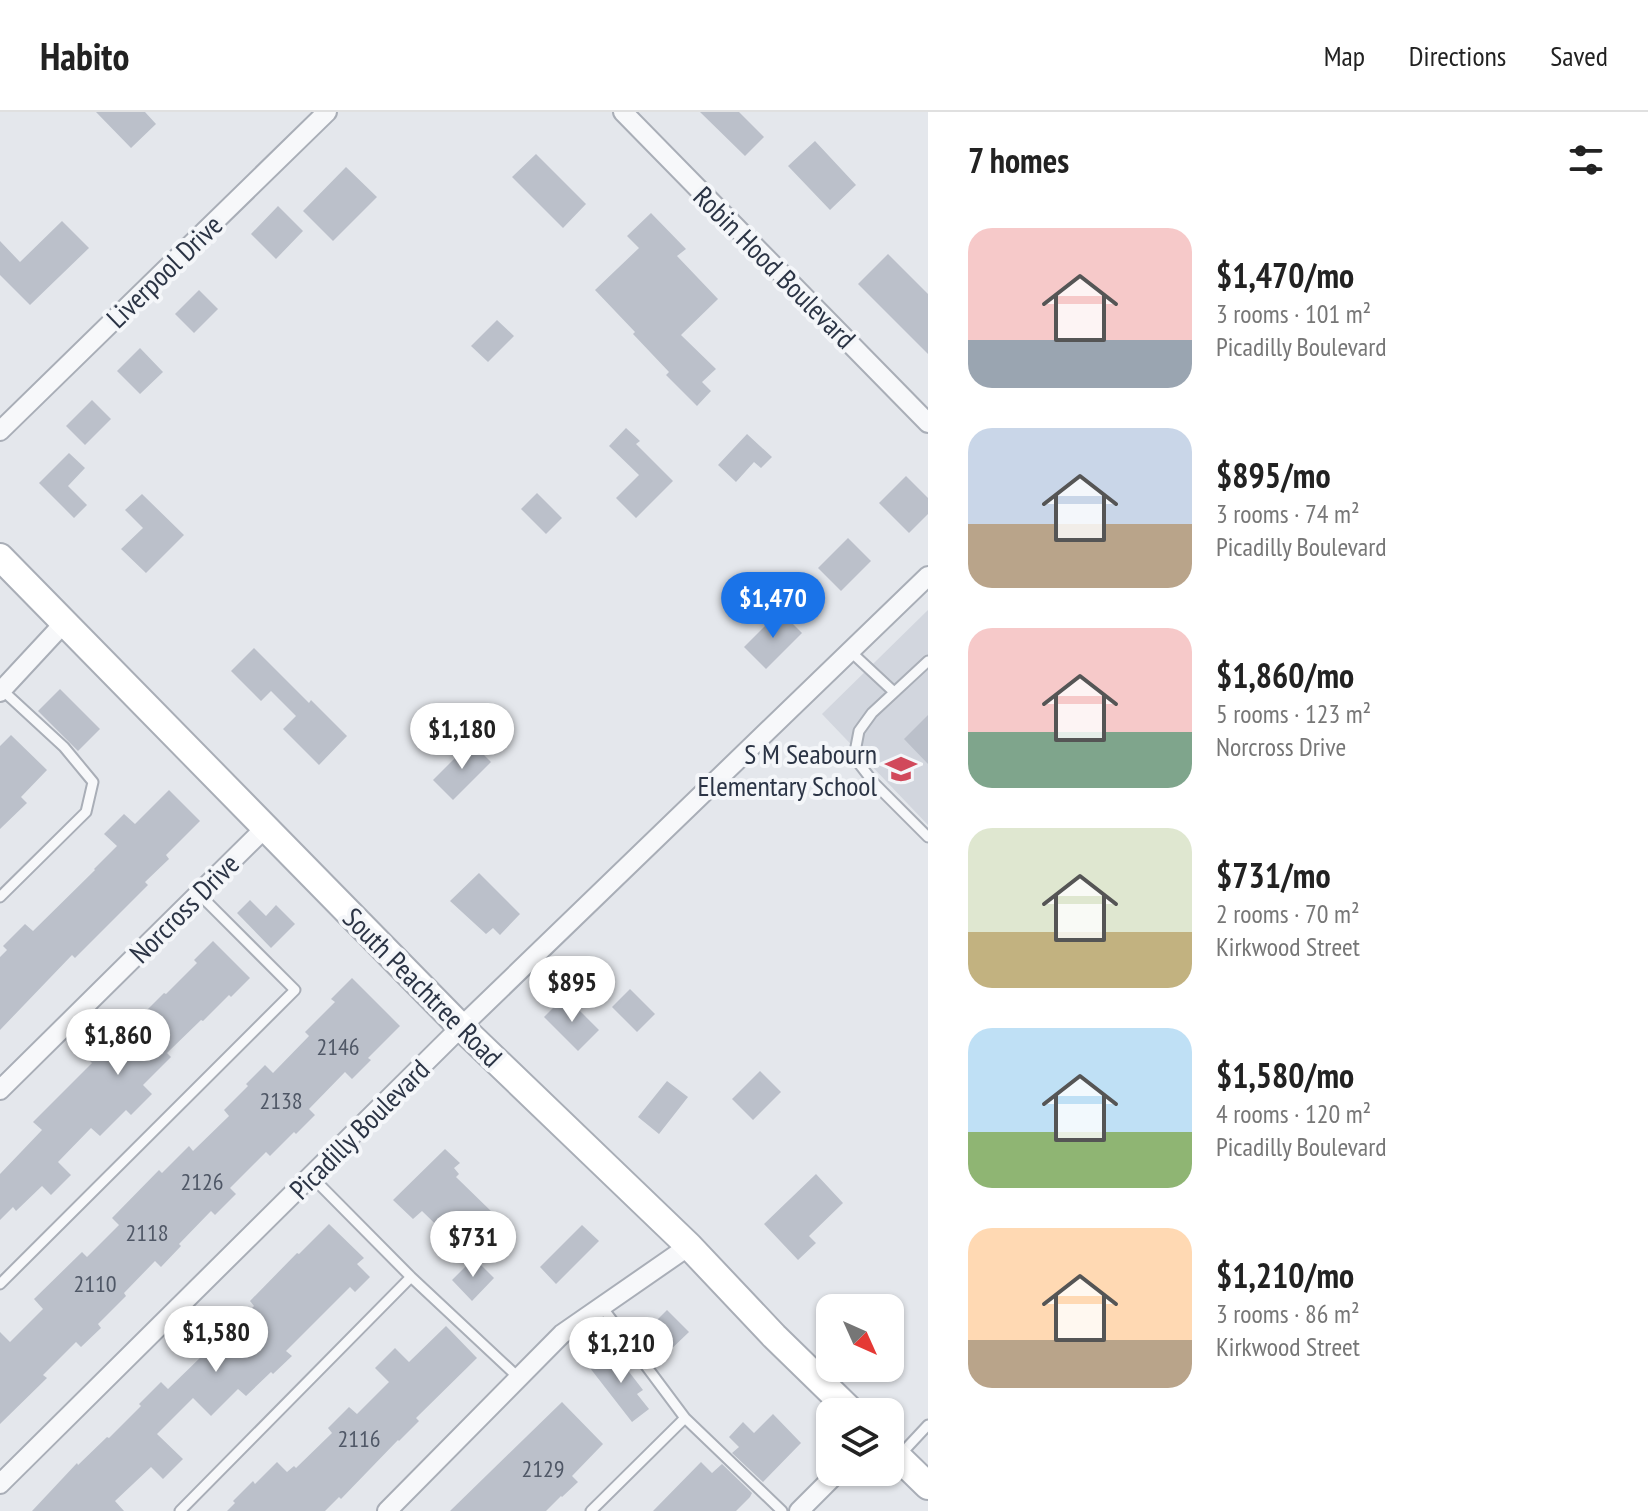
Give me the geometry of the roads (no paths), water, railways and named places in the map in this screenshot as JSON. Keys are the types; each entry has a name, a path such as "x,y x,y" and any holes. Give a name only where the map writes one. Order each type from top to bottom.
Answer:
{"main road":[{"name":"South Peachtree Road","path":"0,557 461,1027 689,1246 838,1398"},
{"path":"904,1463 928,1486"}],"street":[{"name":"Liverpool Drive","path":"0,431 327,112"},
{"name":"Robin Hood Boulevard","path":"623,112 928,423"},
{"name":"Picadilly Boulevard","path":"0,1484 461,1027 928,576"},
{"path":"1,690 64,623"},
{"name":"Norcross Drive","path":"0,1090 265,828"},
{"path":"387,1511 562,1334 689,1246"},
{"path":"799,1511 824,1486"}],"lane":[{"path":"850,651 894,692"},
{"path":"928,661 877,707 859,731 854,757 874,783 928,837"},
{"path":"0,897 86,812 93,782 64,747 1,690"},
{"path":"0,1284 295,990 199,894"},
{"path":"311,1176 411,1277 519,1378"},
{"path":"180,1511 411,1277"},
{"path":"602,1307 685,1418 782,1511"},
{"path":"591,1511 685,1418"},
{"path":"904,1445 928,1425"}],"place":[{"name":"S M Seabourn Elementary School","path":"901,769"}]}
